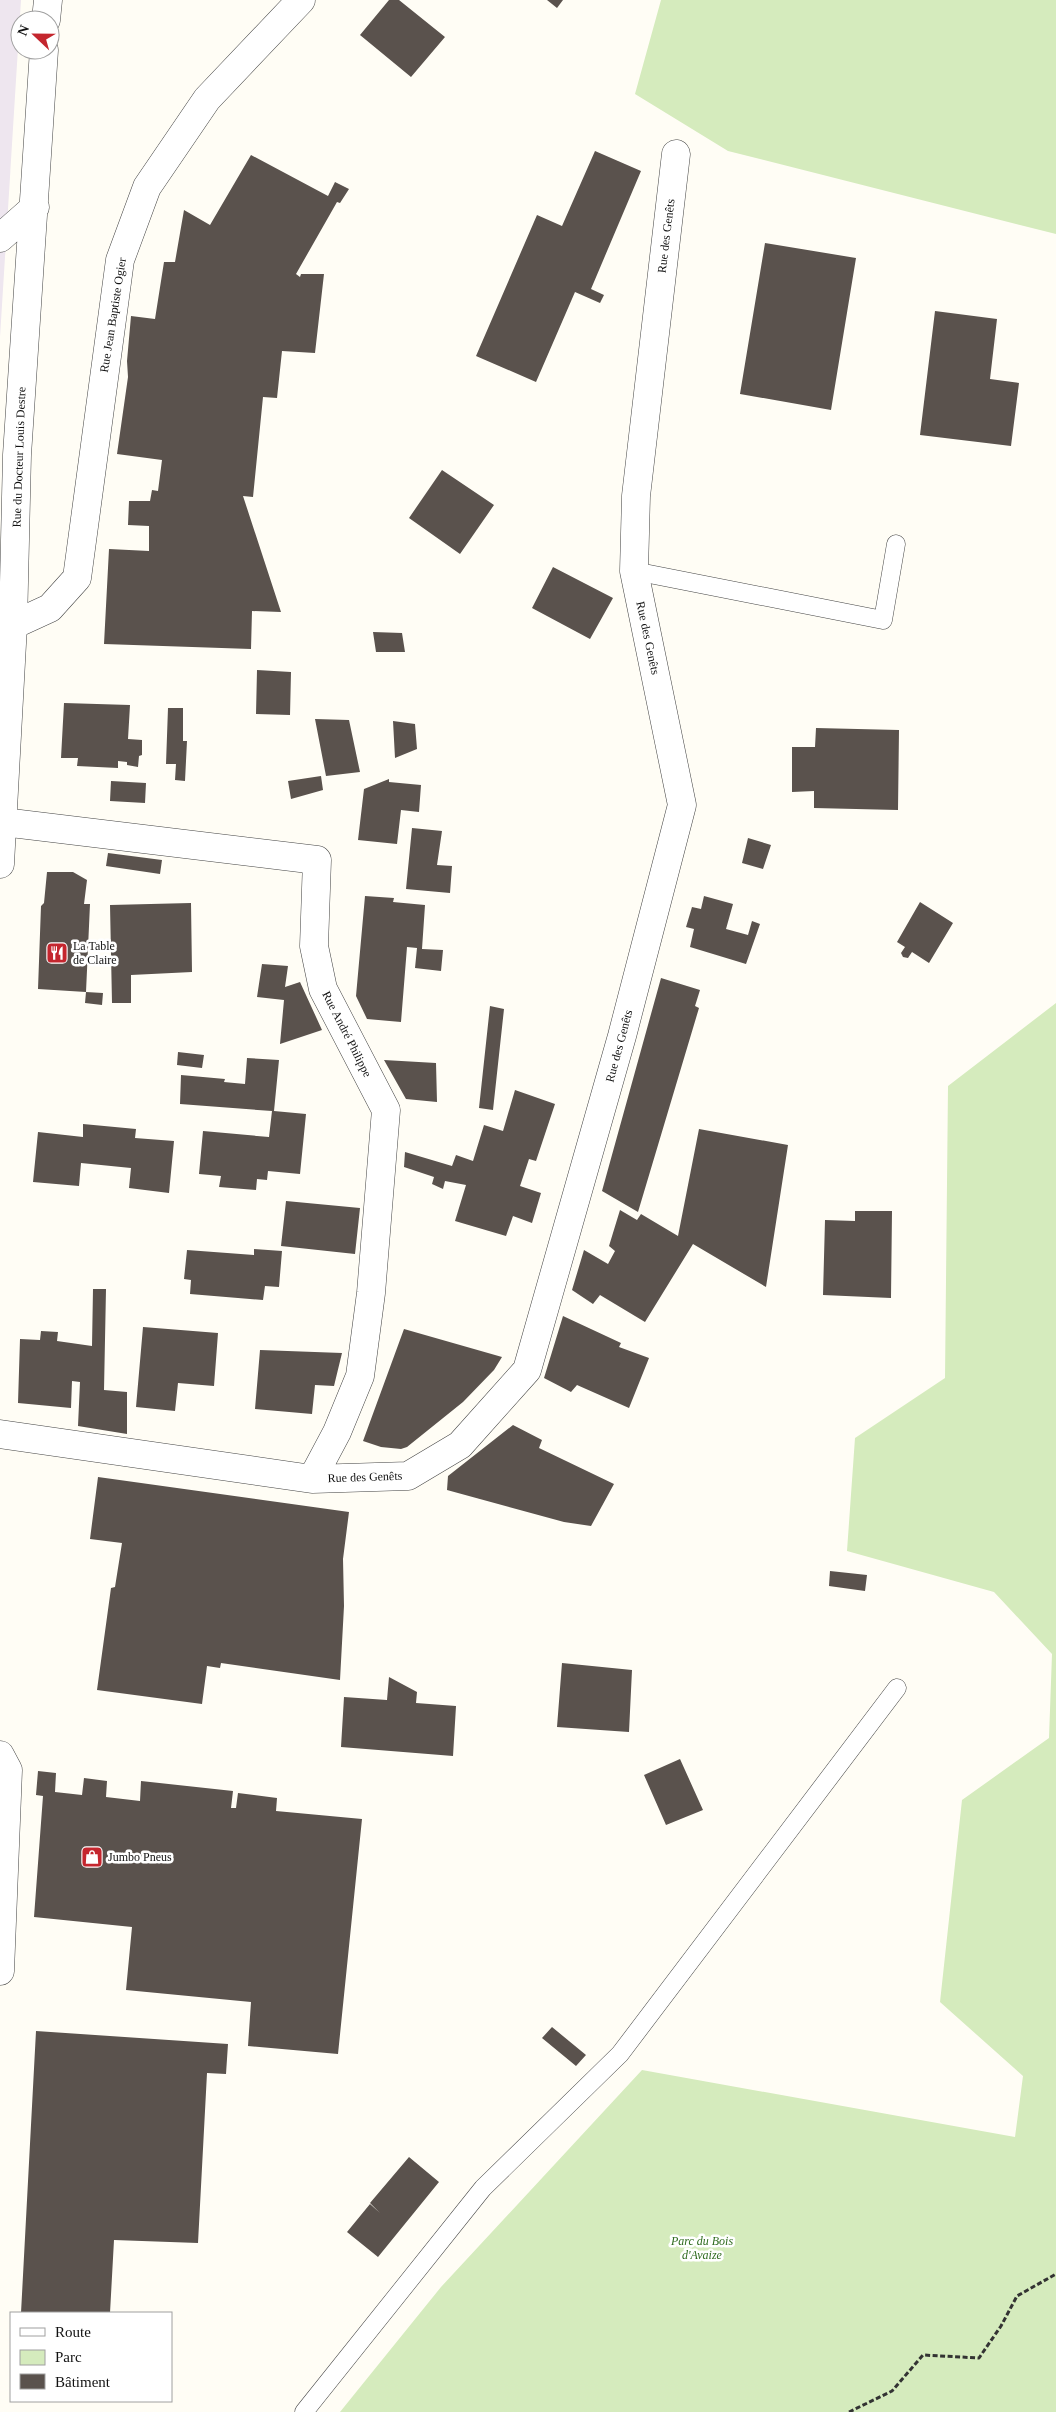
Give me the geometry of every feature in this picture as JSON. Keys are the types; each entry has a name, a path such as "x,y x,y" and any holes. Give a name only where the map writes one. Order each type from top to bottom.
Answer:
{"street":[{"name":"Rue Jean Baptiste Ogier","path":"13,626 50,608 77,578 120,260 147,188 207,98 301,0"},
{"name":"Rue du Docteur Louis Destre","path":"0,864 3,822 4,718 13,626 17,455 43,60"},
{"name":"Rue des Genêts","path":"0,1434 312,1479 408,1476 460,1445 526,1370 622,1036 682,805 634,571 636,496 676,154"},
{"path":"0,238 35,208"},
{"path":"0,429 17,455"},
{"name":"Rue André Philippe","path":"3,822 317,860 314,946 323,990 386,1110 371,1293 360,1376 337,1432 312,1479"},
{"path":"0,1755 8,1770 0,1971"}],"lane":[{"path":"634,571 883,620 896,544"},
{"path":"304,2412 483,2188 620,2054 897,1688"}],"path":[{"path":"850,2412 892,2391 923,2355 979,2358 1001,2326 1017,2296 1056,2274"}],"shaded area":[{"path":"0,0 21,0 20,10 10,10 10,60 17,60 0,337"}],"green space":[{"path":"661,0 1056,0 1056,234 728,151 635,94"},
{"name":"Parc du Bois d'Avaize","path":"1056,1003 1056,2412 340,2412 441,2287 642,2070 1015,2137 1023,2076 940,2002 962,1800 1049,1738 1052,1654 994,1592 847,1551 855,1438 945,1378 948,1086"}],"building":[{"path":"389,0 399,0 445,37 411,77 360,35"},
{"path":"547,0 563,0 557,8"},
{"path":"595,151 641,171 591,289 604,295 600,303 575,292 536,382 476,356 537,215 562,226"},
{"path":"251,155 328,196 335,182 349,189 340,203 337,202 296,274 300,277 301,274 324,274 315,353 282,351 277,398 263,397 253,497 243,496 281,612 252,611 251,649 104,644 109,549 149,551 149,526 128,525 129,501 150,501 152,490 158,491 162,460 117,454 128,377 127,361 131,316 155,319 164,262 175,262 184,210 210,225"},
{"path":"765,243 856,258 831,410 740,394"},
{"path":"935,311 997,319 990,379 1019,383 1011,446 920,435"},
{"path":"442,470 494,505 460,554 409,518"},
{"path":"553,567 613,598 590,639 532,608"},
{"path":"373,632 402,633 405,652 376,652"},
{"path":"257,670 291,672 290,715 256,714"},
{"path":"64,703 130,705 128,739 142,740 142,755 139,756 138,767 127,765 127,762 118,761 118,768 77,766 78,758 61,758"},
{"path":"168,708 183,708 183,741 187,741 185,781 175,780 176,764 166,764"},
{"path":"315,719 349,720 360,772 326,776"},
{"path":"393,721 415,724 417,749 395,758"},
{"path":"816,728 899,730 898,810 814,808 814,791 792,792 792,747 815,747"},
{"path":"321,776 323,790 291,799 288,781"},
{"path":"389,779 389,782 421,785 419,812 401,810 397,844 358,840 364,789"},
{"path":"111,781 146,783 145,803 110,801"},
{"path":"412,828 442,831 437,865 452,866 450,893 406,889"},
{"path":"748,838 771,845 763,869 742,863"},
{"path":"108,853 162,860 160,874 106,866"},
{"path":"47,872 73,872 87,880 84,904 90,904 86,992 38,989 41,906 44,903"},
{"path":"365,896 394,898 393,902 425,905 422,949 443,950 441,971 415,968 417,948 407,947 401,1022 367,1019 356,996"},
{"path":"704,896 733,904 726,929 748,935 752,921 760,924 746,964 690,947 694,929 686,927 692,907 701,909"},
{"path":"920,902 953,923 929,963 912,952 908,958 903,957 901,953 905,947 897,942"},
{"path":"191,903 192,972 131,975 131,1003 112,1003 110,905"},
{"path":"262,964 288,966 285,987 300,982 322,1030 280,1044 284,1000 257,997"},
{"path":"661,978 700,990 695,1006 699,1008 638,1212 602,1191"},
{"path":"86,992 103,993 102,1005 85,1003"},
{"path":"490,1006 504,1009 493,1110 479,1108"},
{"path":"178,1052 204,1055 202,1068 177,1065"},
{"path":"247,1058 279,1060 274,1111 306,1114 300,1174 268,1171 267,1180 257,1179 256,1190 219,1187 221,1176 199,1174 203,1131 269,1137 272,1111 180,1104 181,1075 225,1079 224,1082 245,1084"},
{"path":"384,1060 436,1063 437,1102 406,1099"},
{"path":"515,1090 555,1104 536,1161 529,1159 520,1186 541,1193 532,1223 513,1216 506,1236 455,1221 466,1185 445,1181 443,1189 432,1184 434,1177 404,1167 405,1152 452,1166 456,1155 473,1161 484,1125 503,1131"},
{"path":"83,1124 136,1129 135,1138 174,1141 169,1193 129,1188 131,1168 81,1163 79,1186 33,1182 38,1132 83,1137"},
{"path":"699,1129 788,1145 766,1287 693,1244 645,1322 600,1295 593,1304 572,1290 584,1250 608,1264 615,1251 609,1246 620,1210 637,1220 641,1214 678,1236"},
{"path":"286,1201 360,1208 355,1254 281,1246"},
{"path":"855,1211 892,1211 891,1298 823,1295 825,1220 855,1221"},
{"path":"254,1249 282,1251 279,1287 265,1286 263,1300 190,1294 191,1280 184,1279 187,1250 254,1255"},
{"path":"93,1289 106,1289 104,1390 127,1392 127,1434 78,1426 80,1382 72,1381 71,1408 18,1403 20,1339 40,1340 41,1331 58,1332 57,1341 92,1346"},
{"path":"563,1316 621,1343 619,1347 649,1358 629,1408 577,1385 571,1392 544,1378"},
{"path":"143,1327 218,1333 214,1386 178,1383 175,1411 136,1407"},
{"path":"404,1329 502,1357 494,1370 463,1402 407,1447 401,1449 381,1447 363,1441"},
{"path":"260,1350 342,1353 334,1386 315,1385 312,1414 255,1409"},
{"path":"513,1425 542,1440 539,1448 614,1484 591,1526 564,1522 447,1490 448,1476"},
{"path":"98,1477 349,1512 343,1559 344,1606 340,1680 221,1663 220,1668 207,1666 202,1704 97,1690 111,1588 115,1587 122,1543 90,1539"},
{"path":"830,1571 867,1575 865,1591 829,1586"},
{"path":"562,1663 632,1670 629,1732 557,1727"},
{"path":"389,1677 417,1692 416,1703 456,1706 453,1756 341,1747 344,1697 387,1700"},
{"path":"680,1759 703,1810 666,1825 644,1775"},
{"path":"38,1771 56,1773 55,1792 82,1795 84,1778 107,1781 106,1797 140,1801 141,1781 233,1791 231,1808 236,1808 238,1793 277,1798 276,1811 362,1819 338,2054 248,2046 251,2002 126,1990 132,1927 34,1917 43,1796 36,1795"},
{"path":"552,2027 586,2055 576,2066 542,2038"},
{"path":"36,2031 228,2044 226,2074 207,2073 198,2243 114,2240 110,2312 21,2312"},
{"path":"409,2157 439,2182 378,2257 347,2232 370,2204 380,2213 370,2203"}],"place":[{"name":"La Table de Claire","path":"57,953"},
{"name":"Jumbo Pneus","path":"92,1857"}]}
